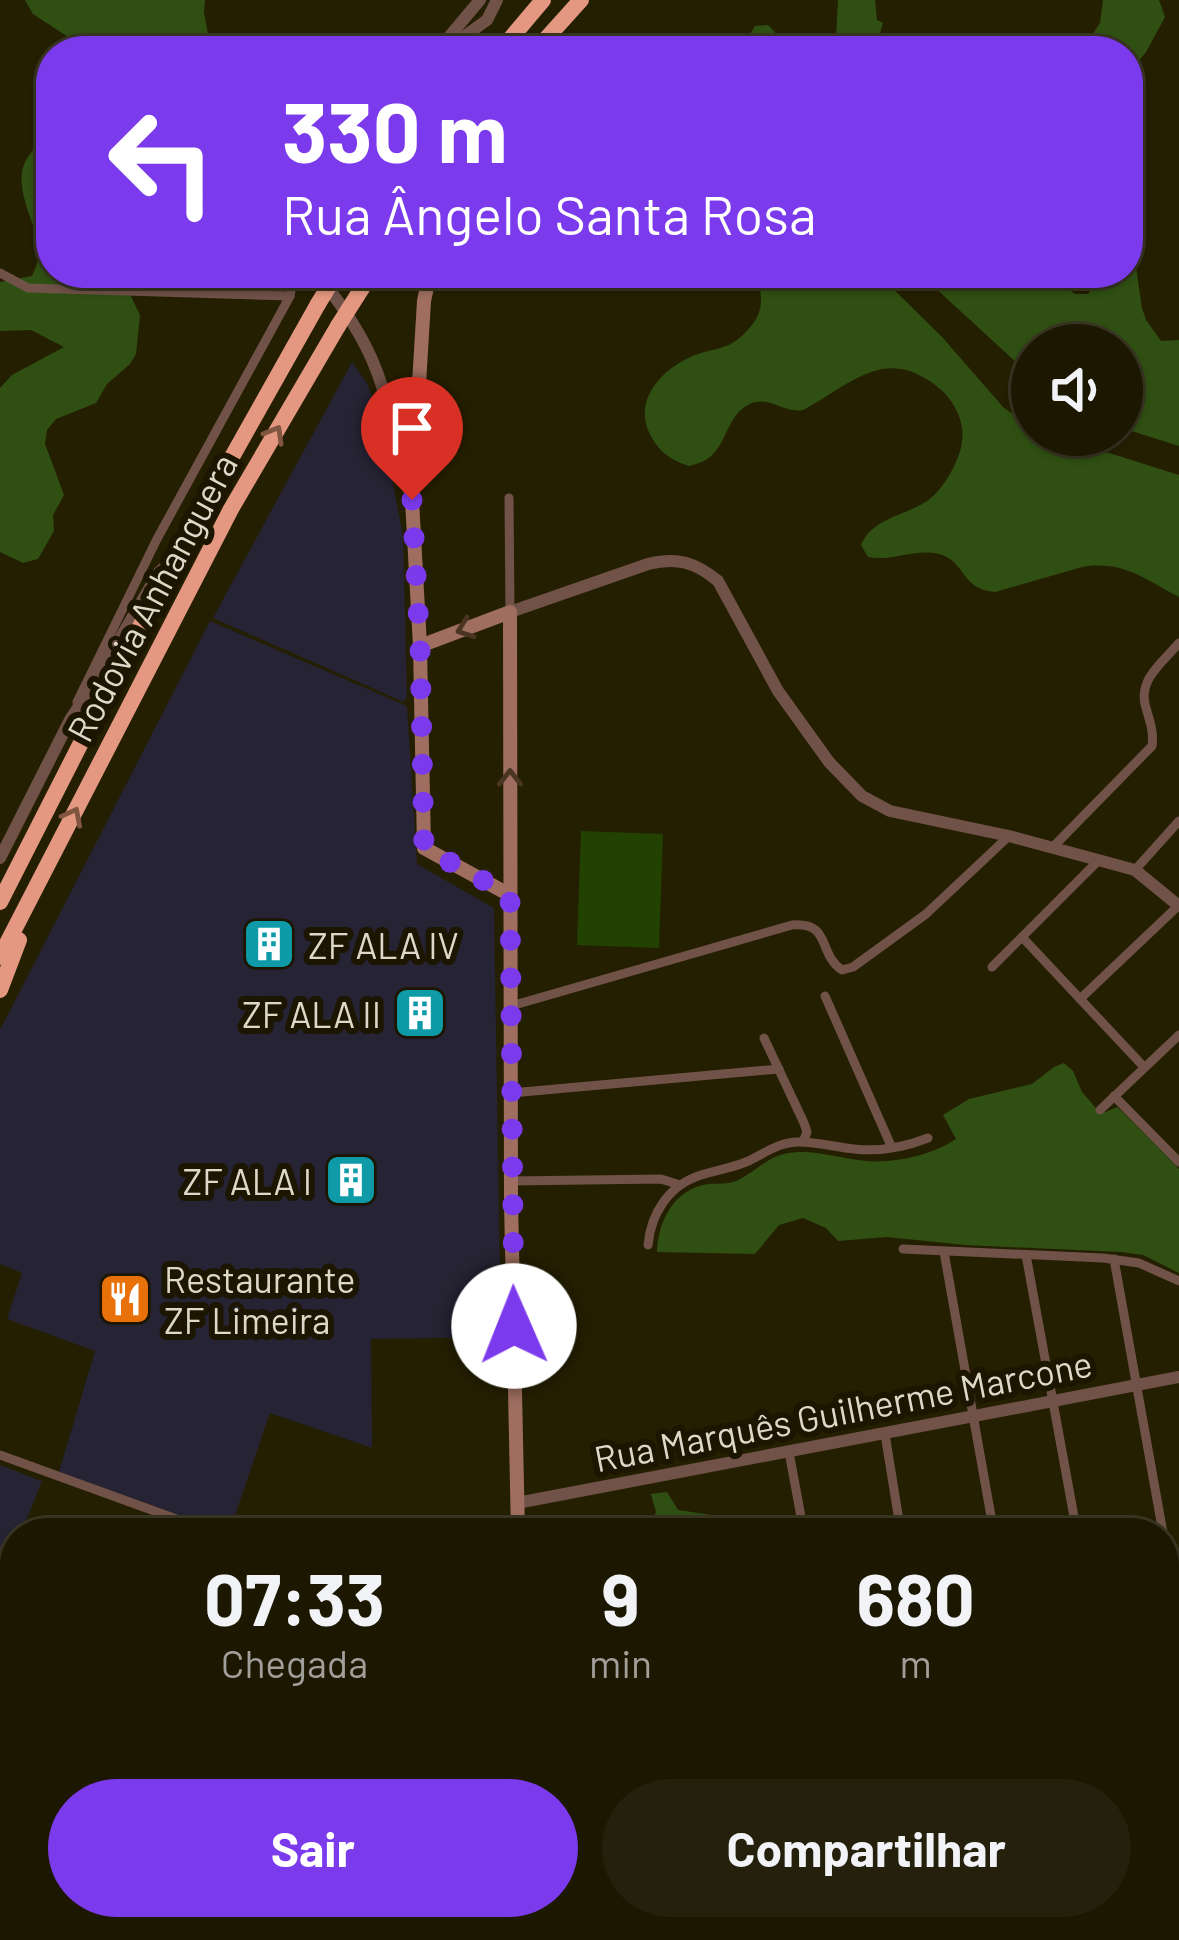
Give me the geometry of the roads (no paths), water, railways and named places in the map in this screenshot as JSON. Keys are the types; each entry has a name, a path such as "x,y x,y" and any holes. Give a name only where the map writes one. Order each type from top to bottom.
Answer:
{"highway":[{"path":"513,36 543,0"},
{"path":"549,36 582,0"},
{"path":"558,36 582,0"},
{"name":"Rodovia Anhanguera","path":"0,902 174,560 328,288"},
{"name":"Rodovia Anhanguera","path":"0,957 231,509 362,288"},
{"path":"0,990 47,866"}],"main road":[{"path":"428,288 412,500 424,848 510,895"},
{"path":"420,646 509,612 511,1181 518,1518"}],"street":[{"path":"477,4 478,16 492,11"},
{"path":"452,36 477,4"},
{"path":"460,36 492,11"},
{"path":"0,273 28,288 290,296"},
{"path":"0,858 157,539 291,288"},
{"path":"328,288 370,355 412,500"},
{"path":"509,498 509,612 648,564 688,561 718,581 778,691 829,762 862,796 890,811 1135,870 1179,906 1079,999"},
{"path":"71,718 159,572 174,560"},
{"path":"1052,848 1152,746 1154,735 1142,695 1145,682 1179,643"},
{"path":"1135,870 1179,821"},
{"path":"510,1006 808,924 819,932 833,964 842,970 853,967 926,914 1009,836"},
{"path":"992,967 1099,860"},
{"path":"1022,937 1144,1067"},
{"path":"826,996 892,1148"},
{"path":"1100,1110 1179,1035"},
{"path":"764,1037 805,1123 802,1142"},
{"path":"511,1093 779,1069"},
{"path":"1114,1096 1177,1155"},
{"path":"648,1245 657,1212 680,1185 774,1147 802,1142 859,1150 892,1148 928,1138"},
{"path":"511,1181 661,1179 680,1185"},
{"path":"903,1249 1114,1259 1138,1263 1179,1282"},
{"path":"944,1252 991,1518"},
{"path":"1026,1255 1074,1518"},
{"path":"1114,1259 1160,1518"},
{"name":"Rua Marquês Guilherme Marcone","path":"518,1503 1179,1377"},
{"path":"885,1434 899,1518"},
{"path":"789,1452 801,1518"},
{"path":"0,1455 174,1518"}],"place":[{"name":"ZF ALA IV","path":"269,944"},
{"name":"ZF ALA II","path":"420,1013"},
{"name":"ZF ALA I","path":"351,1180"},
{"name":"Restaurante ZF Limeira","path":"125,1299"}]}
